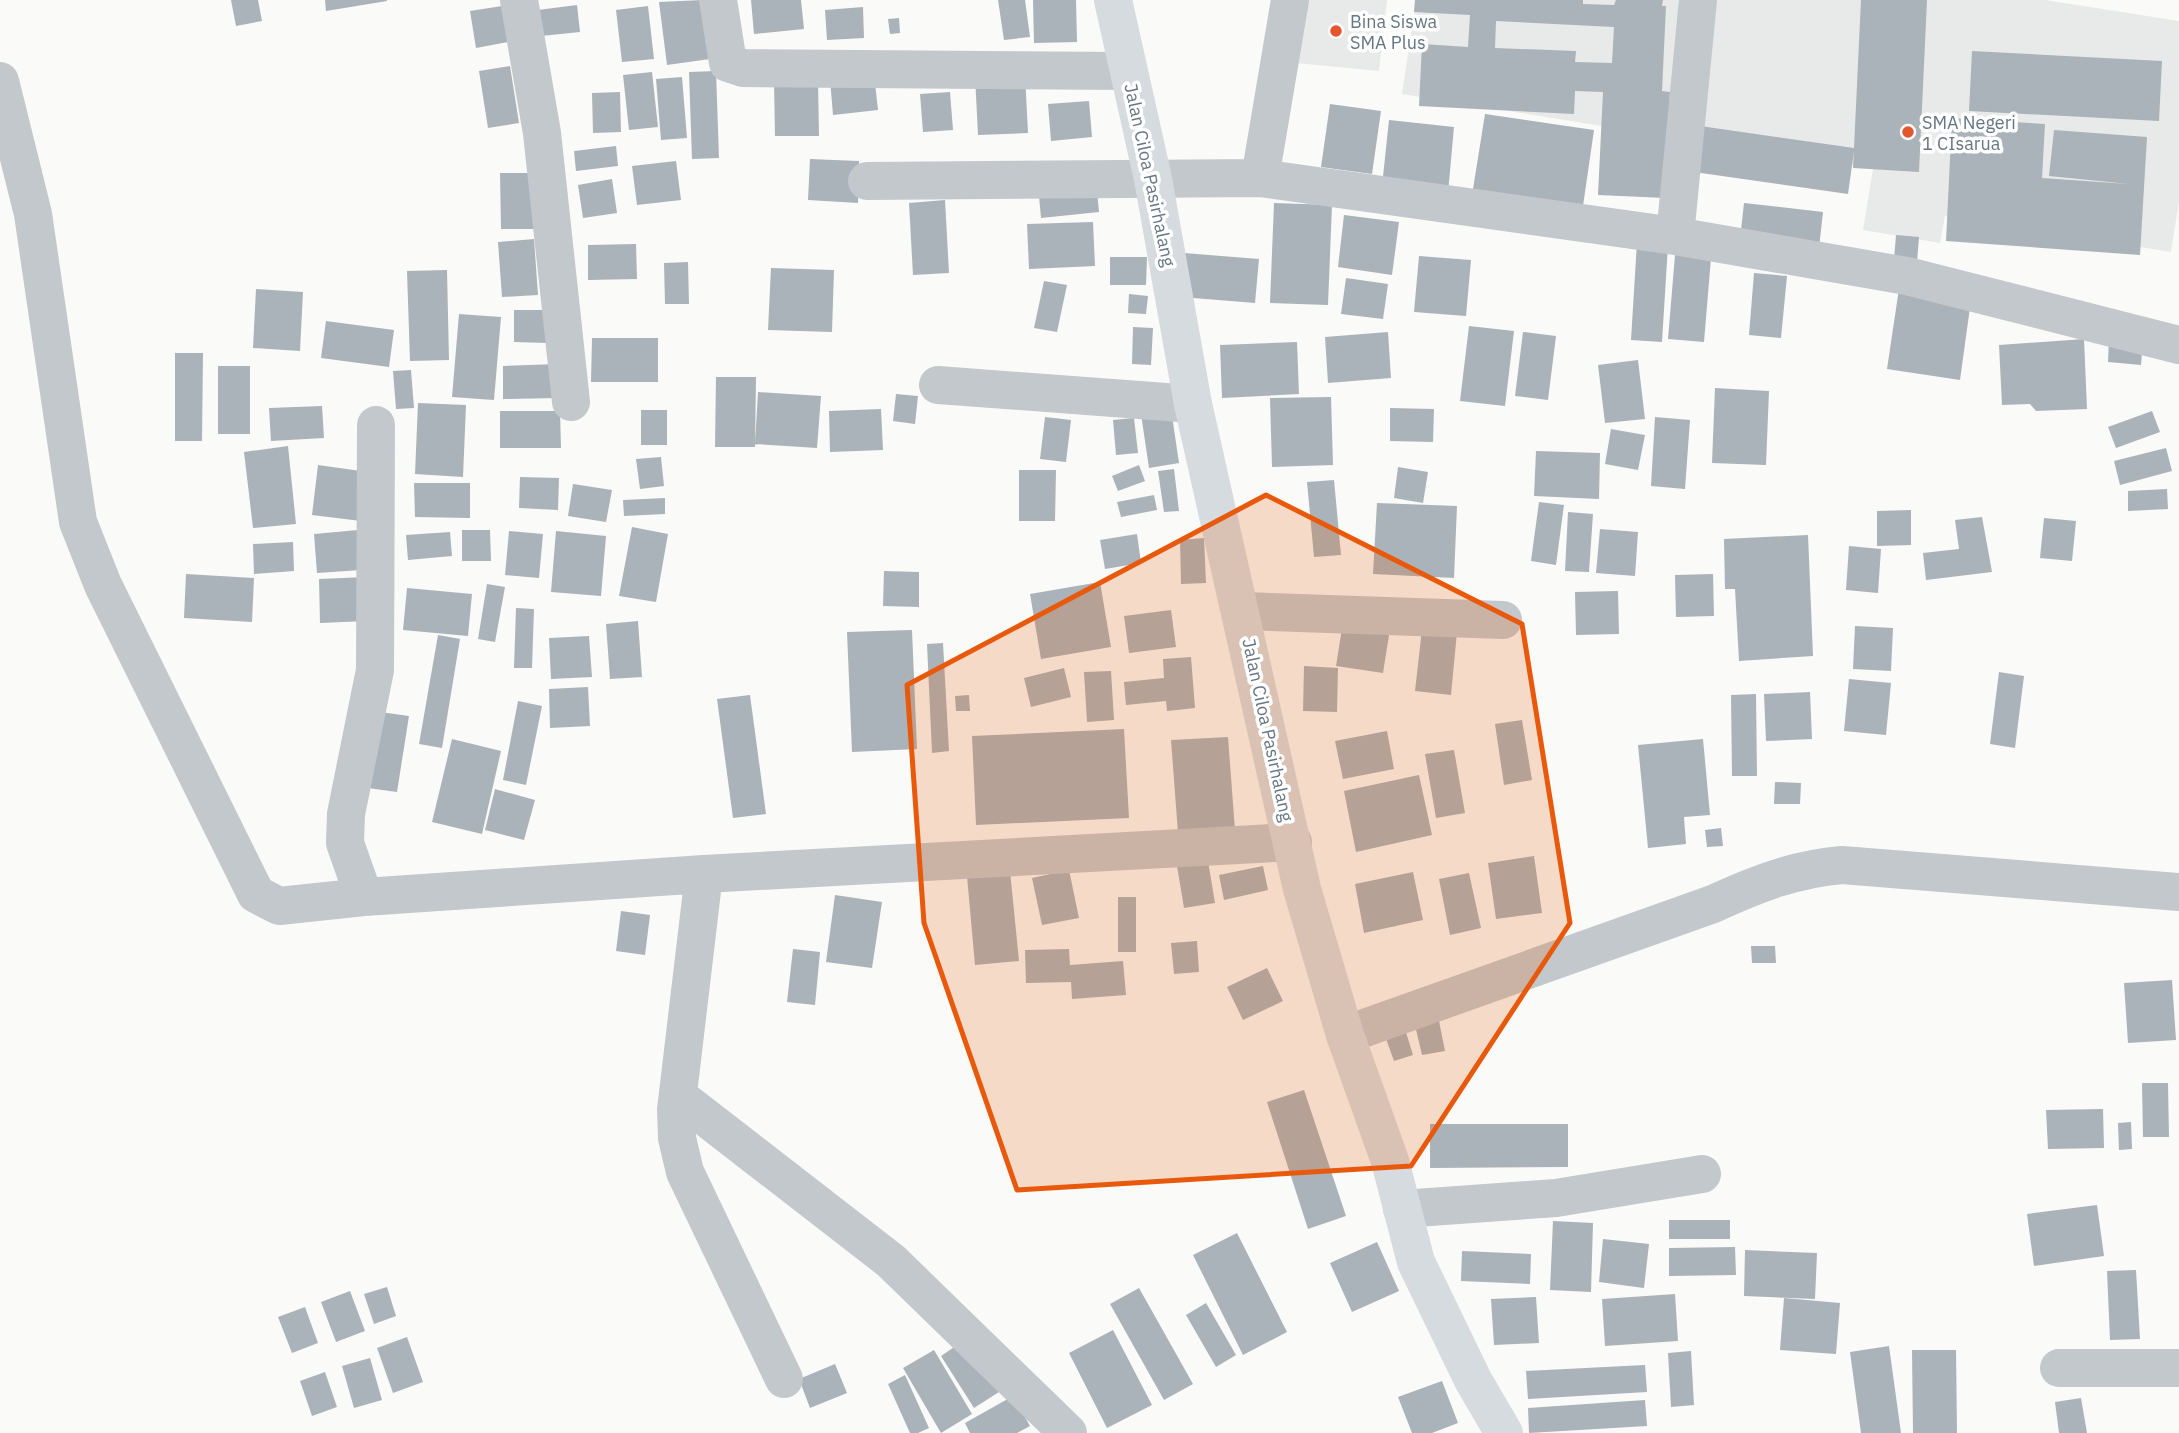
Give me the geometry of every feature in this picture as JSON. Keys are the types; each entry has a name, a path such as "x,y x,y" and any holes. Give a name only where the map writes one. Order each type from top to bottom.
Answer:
{"main road":[{"name":"Jalan Ciloa Pasirhalang","path":"1113,0 1153,179 1193,404 1242,611 1272,764 1293,842 1302,889 1345,1035 1390,1161 1416,1262 1431,1296 1504,1433"}],"street":[{"path":"519,0 542,133 571,402"},
{"path":"718,0 729,64 743,68 1128,71"},
{"path":"1260,178 1290,0"},
{"path":"1675,236 1699,0"},
{"path":"0,81 33,214 78,522 103,585 257,894 279,906 364,897 704,874 1293,842"},
{"path":"867,181 1260,178 1675,236 1907,276 2179,345"},
{"path":"938,385 1193,404"},
{"path":"364,897 345,843 346,814 375,670 376,425"},
{"path":"1242,611 1503,620"},
{"path":"1345,1035 1713,904 1765,880 1807,868 1842,864 2179,892"},
{"path":"704,874 676,1126 685,1172 785,1379"},
{"path":"678,1096 891,1261 1068,1433"},
{"path":"1402,1209 1556,1198 1702,1174"},
{"path":"2059,1368 2179,1368"}],"highlighted area":[{"path":"1266,495 1522,624 1570,923 1411,1166 1017,1190 924,923 907,685"}],"shaded area":[{"name":"Bina Siswa SMA Plus","path":"1292,0 1387,0 1379,71 1286,62"},
{"name":"SMA Negeri 1 CIsarua","path":"1416,0 2045,0 2179,21 2179,201 2171,252 1945,216 1940,243 1863,230 1873,169 1402,94"}],"building":[{"path":"231,0 258,0 262,21 236,26"},
{"path":"325,0 387,0 387,1 326,11"},
{"path":"703,0 710,59 667,65 659,2"},
{"path":"751,0 801,0 804,29 754,34"},
{"path":"998,0 1025,0 1030,37 1004,40"},
{"path":"1033,0 1076,0 1077,42 1034,43"},
{"path":"1415,0 1583,0 1583,4 1614,5 1616,0 1663,0 1662,6 1666,6 1662,91 1670,92 1665,198 1598,195 1603,92 1575,91 1574,114 1419,106 1422,44 1468,47 1470,15 1414,12","holes":["1496,21 1614,27 1612,63 1575,62 1576,51 1495,48"]},
{"path":"1861,0 1927,0 1919,172 1853,168 1854,151 1848,194 1694,172 1700,126 1854,148"},
{"path":"577,5 580,32 541,36 538,10"},
{"path":"502,6 508,42 476,48 470,11"},
{"path":"648,6 654,59 622,62 616,10"},
{"path":"863,7 864,38 827,40 825,10"},
{"path":"899,18 900,33 890,34 888,19"},
{"path":"1972,51 2162,61 2159,121 1969,111"},
{"path":"510,66 519,123 488,128 479,71"},
{"path":"716,71 719,158 692,159 689,72"},
{"path":"652,72 658,127 629,130 623,75"},
{"path":"874,74 878,110 833,115 830,79"},
{"path":"1025,74 1028,133 978,135 975,76"},
{"path":"682,77 687,138 661,140 656,79"},
{"path":"774,80 818,80 819,136 775,136"},
{"path":"620,92 621,132 593,133 592,93"},
{"path":"950,92 953,130 923,132 920,94"},
{"path":"1089,101 1092,137 1051,141 1048,104"},
{"path":"1330,104 1381,111 1372,174 1321,167"},
{"path":"1485,114 1594,130 1583,206 1473,189"},
{"path":"1952,118 2045,124 2042,178 2129,184 2049,176 2054,130 2147,137 2140,255 1946,241"},
{"path":"1389,120 1454,127 1448,193 1382,186"},
{"path":"616,146 618,166 576,171 574,151"},
{"path":"810,159 859,161 858,203 808,200"},
{"path":"676,161 681,200 637,205 632,166"},
{"path":"500,173 534,173 535,229 501,229"},
{"path":"612,179 617,213 583,218 578,185"},
{"path":"1096,180 1099,212 1041,218 1038,185"},
{"path":"945,200 949,273 913,275 909,203"},
{"path":"1274,203 1332,205 1328,305 1270,303"},
{"path":"1744,203 1823,212 1819,248 1740,239"},
{"path":"1344,215 1399,222 1392,275 1338,267"},
{"path":"1093,222 1095,266 1029,269 1027,224"},
{"path":"1896,235 1919,237 1917,262 1894,260"},
{"path":"534,239 538,295 502,297 498,242"},
{"path":"1637,242 1668,245 1662,342 1631,340"},
{"path":"1676,243 1712,246 1704,342 1668,339"},
{"path":"636,244 637,279 588,280 588,245"},
{"path":"1184,253 1259,259 1255,303 1181,297"},
{"path":"1419,256 1471,260 1466,316 1414,312"},
{"path":"1110,257 1147,257 1146,285 1110,285"},
{"path":"688,262 689,304 665,304 664,263"},
{"path":"771,268 834,270 832,332 768,330"},
{"path":"447,270 449,360 410,361 407,271"},
{"path":"1754,273 1787,276 1781,338 1749,335"},
{"path":"1346,278 1388,284 1383,319 1341,314"},
{"path":"1044,281 1067,285 1057,332 1034,328"},
{"path":"1900,282 1972,293 1960,380 1887,369"},
{"path":"256,289 303,292 300,351 253,348"},
{"path":"1129,294 1148,296 1146,314 1128,313"},
{"path":"514,310 549,310 548,343 514,342"},
{"path":"459,314 501,317 494,400 452,397"},
{"path":"326,321 394,330 389,367 321,358"},
{"path":"1469,326 1514,331 1505,406 1460,401"},
{"path":"1133,327 1153,328 1151,365 1132,364"},
{"path":"1388,332 1391,378 1328,383 1325,337"},
{"path":"1523,332 1556,336 1548,400 1515,396"},
{"path":"592,338 658,338 658,382 591,382"},
{"path":"2109,338 2143,340 2141,365 2108,362"},
{"path":"2084,339 2087,409 2036,411 2030,404 2002,405 1999,345"},
{"path":"1297,342 1299,394 1222,398 1220,345"},
{"path":"175,353 203,353 202,441 175,441"},
{"path":"1638,360 1645,419 1605,423 1598,365"},
{"path":"558,364 559,398 503,399 503,366"},
{"path":"218,366 250,366 250,434 218,434"},
{"path":"411,370 414,408 396,409 393,371"},
{"path":"716,377 756,377 755,447 715,447"},
{"path":"1715,388 1769,391 1766,465 1712,463"},
{"path":"758,392 821,396 817,448 755,444"},
{"path":"896,394 918,396 915,424 893,421"},
{"path":"1331,397 1333,465 1272,467 1270,398"},
{"path":"418,403 466,405 463,477 415,474"},
{"path":"322,406 324,438 271,441 269,408"},
{"path":"1390,408 1434,409 1433,442 1390,441"},
{"path":"881,409 883,450 830,452 829,411"},
{"path":"1171,409 1179,463 1149,468 1141,414"},
{"path":"641,410 667,410 667,445 641,445"},
{"path":"500,411 560,411 561,448 500,448"},
{"path":"2152,411 2160,432 2116,448 2108,427"},
{"path":"1045,417 1071,420 1066,462 1040,459"},
{"path":"1655,417 1690,420 1685,489 1651,486"},
{"path":"1134,418 1138,453 1116,455 1113,420"},
{"path":"1611,429 1645,435 1638,470 1605,464"},
{"path":"288,446 296,524 253,528 244,452"},
{"path":"2166,448 2172,471 2120,485 2114,461"},
{"path":"1536,451 1600,453 1599,499 1534,496"},
{"path":"661,457 664,486 640,489 636,459"},
{"path":"318,465 375,473 369,522 312,515"},
{"path":"1139,465 1145,481 1118,491 1112,476"},
{"path":"1398,467 1428,472 1423,503 1394,498"},
{"path":"1174,469 1179,511 1164,512 1158,471"},
{"path":"1019,470 1056,470 1055,521 1019,521"},
{"path":"520,477 559,478 558,510 519,508"},
{"path":"1334,480 1341,555 1314,557 1307,482"},
{"path":"414,483 470,483 470,518 415,517"},
{"path":"573,484 612,490 606,522 568,516"},
{"path":"2167,489 2168,509 2128,511 2128,491"},
{"path":"1154,495 1157,510 1121,517 1117,502"},
{"path":"665,498 665,514 624,516 623,500"},
{"path":"1539,502 1564,505 1556,565 1531,561"},
{"path":"1377,503 1457,506 1454,578 1373,574"},
{"path":"1911,510 1911,545 1877,546 1877,511"},
{"path":"1568,512 1593,514 1589,572 1565,571"},
{"path":"1982,517 1992,572 1926,580 1923,553 1959,549 1955,520"},
{"path":"2044,518 2076,521 2072,561 2040,558"},
{"path":"632,527 668,534 656,602 619,596"},
{"path":"1600,529 1638,532 1635,576 1596,573"},
{"path":"358,530 361,570 317,573 314,534"},
{"path":"462,530 490,530 491,561 462,561"},
{"path":"509,531 543,534 539,578 505,575"},
{"path":"556,531 606,536 601,596 551,592"},
{"path":"450,532 452,556 408,560 406,535"},
{"path":"1137,534 1141,563 1105,569 1100,540"},
{"path":"1808,535 1813,656 1739,661 1735,589 1725,589 1724,539"},
{"path":"1204,538 1206,583 1181,584 1180,540"},
{"path":"293,542 294,571 254,574 253,544"},
{"path":"1849,546 1881,549 1878,593 1846,590"},
{"path":"884,571 919,572 919,607 883,606"},
{"path":"186,574 254,578 252,622 184,618"},
{"path":"1713,574 1714,616 1676,617 1675,575"},
{"path":"366,577 367,621 320,623 319,579"},
{"path":"1100,582 1111,647 1041,659 1030,594"},
{"path":"487,584 505,587 495,642 478,639"},
{"path":"407,588 472,594 468,636 403,630"},
{"path":"1618,591 1619,634 1576,635 1575,592"},
{"path":"516,608 534,609 532,668 514,668"},
{"path":"1171,610 1176,647 1129,653 1124,616"},
{"path":"638,621 642,677 610,679 606,624"},
{"path":"1343,622 1390,629 1383,673 1336,666"},
{"path":"1855,626 1893,628 1891,671 1853,669"},
{"path":"1422,629 1457,632 1451,695 1415,691"},
{"path":"912,630 917,749 852,752 847,632"},
{"path":"438,635 460,639 442,748 419,744"},
{"path":"589,636 592,677 551,679 549,638"},
{"path":"943,643 949,751 932,753 927,644"},
{"path":"1191,657 1195,708 1167,711 1166,701 1126,705 1124,682 1164,678 1163,659"},
{"path":"1304,666 1338,668 1337,712 1303,711"},
{"path":"1064,668 1071,697 1031,707 1024,678"},
{"path":"1111,671 1114,720 1087,722 1084,672"},
{"path":"1999,672 2024,676 2015,748 1990,744"},
{"path":"1849,679 1891,683 1886,735 1844,731"},
{"path":"588,687 590,726 550,728 549,689"},
{"path":"1810,692 1812,739 1766,741 1764,694"},
{"path":"1756,694 1757,776 1732,776 1731,695"},
{"path":"750,695 766,814 733,818 717,699"},
{"path":"969,695 970,711 956,711 955,696"},
{"path":"518,701 542,706 526,785 503,780"},
{"path":"380,712 409,716 397,792 368,788"},
{"path":"1522,720 1532,780 1504,785 1495,724"},
{"path":"1124,729 1129,818 976,825 972,736"},
{"path":"1387,731 1394,769 1343,779 1335,741"},
{"path":"1228,737 1235,830 1178,833 1171,740"},
{"path":"452,739 501,751 482,834 432,822"},
{"path":"1703,739 1710,815 1684,817 1686,844 1648,848 1638,745"},
{"path":"1454,750 1465,813 1436,818 1425,754"},
{"path":"1419,775 1432,835 1356,852 1344,791"},
{"path":"1775,782 1801,783 1800,804 1774,804"},
{"path":"495,789 535,800 524,840 485,830"},
{"path":"1721,828 1723,846 1707,847 1705,830"},
{"path":"1534,856 1542,913 1496,919 1488,863"},
{"path":"1208,861 1215,903 1184,908 1177,866"},
{"path":"1263,866 1268,890 1224,900 1219,875"},
{"path":"1069,870 1079,918 1042,925 1032,878"},
{"path":"1010,871 1019,961 975,965 967,876"},
{"path":"1413,872 1423,920 1364,933 1355,884"},
{"path":"1469,873 1481,928 1450,935 1439,879"},
{"path":"835,895 882,902 872,968 826,962"},
{"path":"1118,897 1136,897 1136,952 1118,952"},
{"path":"621,911 650,915 645,955 616,951"},
{"path":"1197,941 1199,972 1174,974 1171,943"},
{"path":"1751,946 1775,946 1776,963 1752,963"},
{"path":"793,949 820,952 815,1005 787,1002"},
{"path":"1069,949 1070,965 1123,961 1126,995 1072,999 1071,982 1026,983 1025,950"},
{"path":"1267,968 1283,1001 1243,1020 1227,987"},
{"path":"2172,980 2176,1040 2128,1043 2124,983"},
{"path":"1438,1016 1445,1051 1422,1055 1414,1021"},
{"path":"1405,1029 1413,1055 1394,1061 1385,1036"},
{"path":"2142,1083 2168,1083 2169,1137 2143,1137"},
{"path":"1304,1090 1346,1216 1308,1229 1267,1102"},
{"path":"2103,1109 2104,1148 2048,1149 2046,1110"},
{"path":"2131,1122 2132,1149 2119,1150 2118,1123"},
{"path":"1430,1124 1568,1124 1568,1167 1430,1168"},
{"path":"2097,1205 2104,1256 2034,1266 2027,1214"},
{"path":"1669,1220 1730,1220 1730,1239 1669,1239"},
{"path":"1553,1221 1593,1223 1591,1292 1550,1290"},
{"path":"1237,1233 1287,1332 1243,1355 1193,1255"},
{"path":"1603,1239 1649,1244 1644,1288 1599,1282"},
{"path":"1377,1242 1399,1291 1352,1312 1330,1263"},
{"path":"1735,1247 1736,1275 1669,1276 1669,1248"},
{"path":"1745,1250 1817,1253 1815,1299 1744,1296"},
{"path":"1462,1251 1531,1254 1530,1284 1461,1281"},
{"path":"2136,1270 2140,1339 2110,1340 2107,1271"},
{"path":"387,1287 396,1316 374,1324 364,1294"},
{"path":"1139,1288 1193,1384 1164,1400 1110,1304"},
{"path":"350,1291 365,1331 336,1342 321,1302"},
{"path":"1675,1294 1678,1341 1605,1346 1602,1299"},
{"path":"1536,1297 1539,1343 1494,1345 1491,1299"},
{"path":"1784,1298 1840,1303 1836,1354 1780,1350"},
{"path":"1206,1303 1236,1355 1216,1367 1186,1315"},
{"path":"305,1307 318,1343 292,1353 278,1317"},
{"path":"1113,1330 1152,1405 1107,1428 1069,1353"},
{"path":"407,1337 423,1382 393,1393 377,1348"},
{"path":"966,1339 999,1392 974,1408 941,1356"},
{"path":"1889,1346 1901,1433 1861,1433 1850,1352"},
{"path":"934,1350 972,1414 941,1433 903,1368"},
{"path":"1912,1350 1956,1350 1957,1433 1913,1433"},
{"path":"1691,1351 1694,1405 1671,1407 1668,1353"},
{"path":"370,1358 382,1400 354,1408 342,1366"},
{"path":"835,1364 847,1393 810,1408 799,1379"},
{"path":"1645,1365 1647,1392 1528,1399 1526,1371"},
{"path":"325,1372 337,1407 312,1416 300,1381"},
{"path":"905,1375 929,1428 918,1433 910,1433 888,1384"},
{"path":"1442,1381 1458,1423 1432,1433 1412,1433 1398,1397"},
{"path":"1013,1396 1030,1426 1017,1433 970,1433 965,1423"},
{"path":"2081,1398 2087,1433 2059,1433 2055,1402"},
{"path":"1645,1400 1647,1426 1529,1433 1528,1408"}],"place":[{"name":"Bina Siswa SMA Plus","path":"1336,31"},
{"name":"SMA Negeri 1 CIsarua","path":"1908,132"}]}
